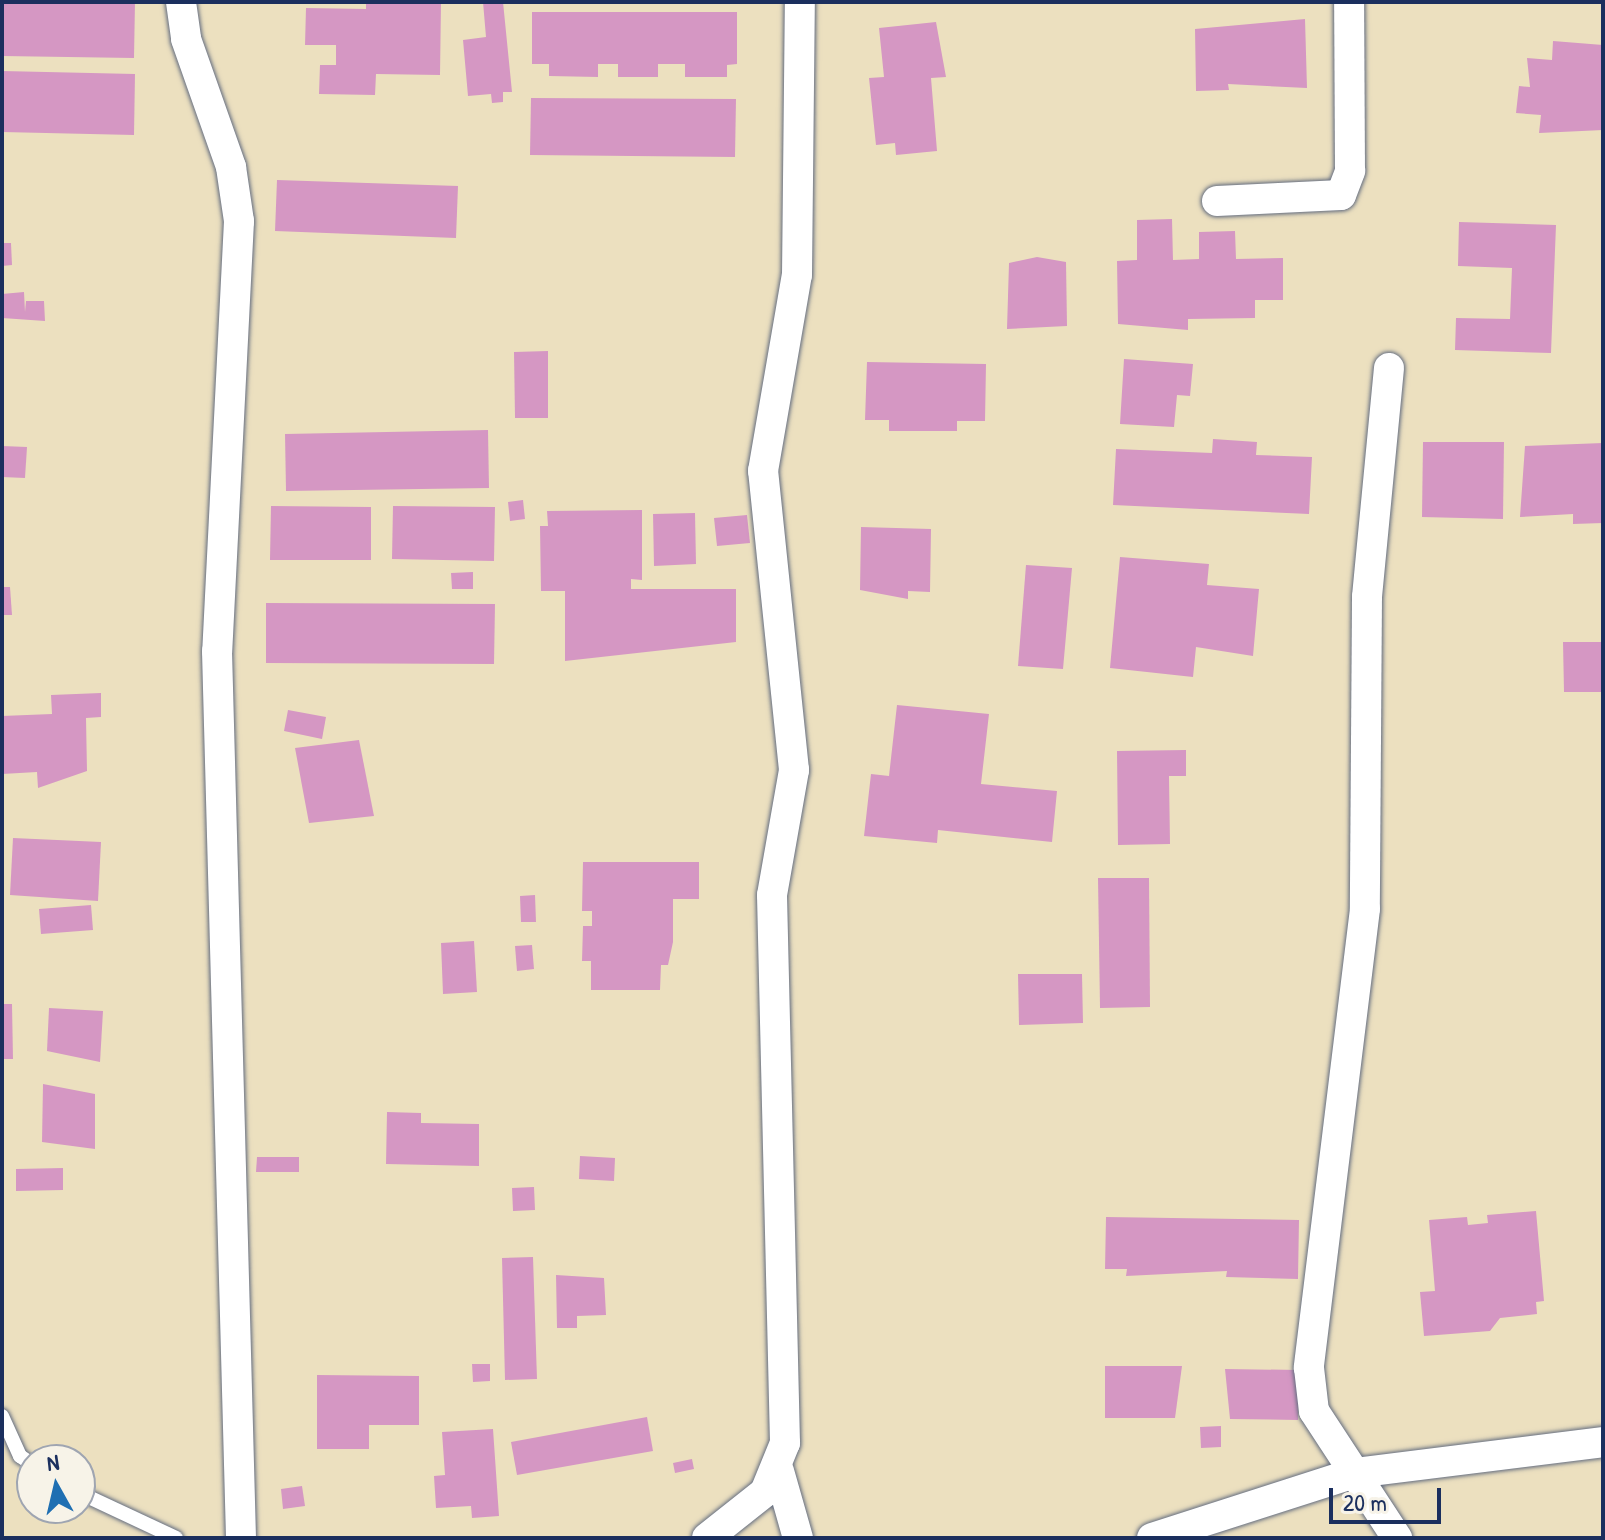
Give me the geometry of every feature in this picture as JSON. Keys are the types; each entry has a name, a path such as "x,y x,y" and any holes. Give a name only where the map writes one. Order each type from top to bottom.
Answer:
{"street":[{"path":"181,2 186,39 231,167 239,221 217,651 241,1538"},
{"path":"707,1538 765,1492 779,1471 785,1443 772,895 794,770 763,471 797,275 800,2"},
{"path":"1217,201 1341,195 1350,171 1349,2"},
{"path":"1389,368 1367,597 1365,909 1309,1368 1314,1411 1397,1538"},
{"path":"1152,1538 1355,1473 1603,1442"},
{"path":"779,1471 798,1538"}],"lane":[{"path":"2,1416 16,1447"},
{"path":"96,1500 176,1538"}],"building":[{"path":"2,2 135,2 134,58 2,56"},
{"path":"366,2 441,2 440,75 376,74 375,95 319,94 320,65 336,65 336,45 305,45 306,8 366,9"},
{"path":"483,2 503,2 512,92 503,92 503,102 492,103 491,94 468,96 463,40 486,37"},
{"path":"532,12 737,12 737,64 727,65 727,77 685,77 685,64 658,64 658,77 618,77 618,64 598,64 598,77 549,76 549,64 532,64"},
{"path":"1305,19 1307,88 1228,84 1229,90 1196,91 1195,29"},
{"path":"936,22 946,77 931,78 937,151 896,155 895,143 876,145 869,78 884,77 879,28"},
{"path":"1553,41 1603,45 1603,130 1539,133 1541,115 1516,113 1519,86 1530,87 1527,58 1552,60"},
{"path":"2,71 135,74 134,135 2,132"},
{"path":"531,98 736,99 735,157 530,155"},
{"path":"277,180 458,186 456,238 275,231"},
{"path":"1172,219 1173,260 1199,259 1199,232 1235,231 1236,259 1283,258 1283,300 1255,300 1255,318 1188,319 1188,330 1118,324 1117,261 1137,260 1137,220"},
{"path":"1459,222 1556,225 1551,353 1455,350 1456,318 1510,319 1512,268 1458,266"},
{"path":"2,243 11,243 12,265 2,266"},
{"path":"1037,257 1066,262 1067,326 1007,329 1009,263"},
{"path":"24,292 25,312 26,301 44,301 45,321 2,318 2,294"},
{"path":"548,351 548,418 515,418 514,352"},
{"path":"1124,359 1193,364 1190,396 1177,395 1174,427 1120,424"},
{"path":"867,362 986,364 985,421 957,421 957,431 889,431 889,420 865,420"},
{"path":"488,430 489,488 286,491 285,434"},
{"path":"1213,439 1257,442 1256,455 1312,457 1309,514 1113,505 1116,449 1212,453"},
{"path":"1423,442 1504,442 1503,519 1422,517"},
{"path":"1603,443 1603,523 1573,524 1573,514 1520,517 1525,446"},
{"path":"2,446 27,447 25,478 2,477"},
{"path":"523,500 525,519 510,521 508,502"},
{"path":"271,506 371,507 371,560 270,560"},
{"path":"393,506 495,507 494,561 392,559"},
{"path":"642,510 642,580 631,579 631,589 736,589 736,642 565,661 565,591 541,591 540,526 548,526 547,511"},
{"path":"695,513 696,564 654,566 653,514"},
{"path":"747,515 750,543 717,546 714,518"},
{"path":"861,527 931,529 930,592 908,591 908,599 860,590"},
{"path":"1120,557 1209,564 1207,585 1259,589 1253,656 1196,647 1193,677 1110,668"},
{"path":"1026,565 1072,568 1063,669 1018,666"},
{"path":"473,572 473,589 452,589 451,573"},
{"path":"2,587 10,587 12,615 2,615"},
{"path":"266,603 495,604 494,664 266,663"},
{"path":"1563,642 1603,642 1603,692 1564,692"},
{"path":"101,693 101,717 86,718 87,771 38,788 37,772 2,774 2,716 52,714 51,695"},
{"path":"897,705 989,714 981,784 1057,791 1052,842 938,830 937,843 864,836 871,774 889,776"},
{"path":"288,710 326,717 322,739 284,731"},
{"path":"359,740 374,816 309,823 295,748"},
{"path":"1186,750 1186,776 1169,776 1170,844 1118,845 1117,751"},
{"path":"13,838 101,842 98,901 10,895"},
{"path":"583,862 699,862 699,899 673,899 673,942 668,965 661,965 660,990 591,990 591,961 582,961 583,926 592,926 592,911 582,911"},
{"path":"1098,878 1149,878 1150,1007 1100,1008"},
{"path":"535,895 536,922 521,922 520,896"},
{"path":"91,905 93,930 41,934 39,909"},
{"path":"474,941 477,992 443,994 441,943"},
{"path":"532,945 534,969 517,971 515,946"},
{"path":"1018,974 1082,974 1083,1023 1019,1025"},
{"path":"2,1004 12,1004 13,1059 2,1059"},
{"path":"49,1008 103,1011 100,1062 47,1051"},
{"path":"43,1084 95,1094 95,1149 42,1142"},
{"path":"387,1112 421,1113 421,1123 479,1124 479,1166 386,1164"},
{"path":"580,1156 615,1158 614,1181 579,1179"},
{"path":"257,1157 299,1157 299,1172 256,1172"},
{"path":"63,1168 63,1190 16,1191 16,1169"},
{"path":"534,1187 535,1210 513,1211 512,1188"},
{"path":"1536,1211 1544,1301 1536,1302 1537,1314 1500,1318 1490,1331 1424,1336 1420,1292 1435,1291 1429,1220 1467,1217 1468,1225 1488,1223 1487,1215"},
{"path":"1106,1217 1299,1220 1298,1279 1226,1277 1227,1271 1126,1276 1127,1269 1105,1269"},
{"path":"533,1257 537,1379 505,1380 502,1258"},
{"path":"556,1275 604,1278 606,1315 577,1316 577,1328 557,1328"},
{"path":"472,1364 490,1364 490,1381 473,1382"},
{"path":"1105,1366 1182,1366 1175,1418 1105,1418"},
{"path":"1225,1369 1299,1370 1298,1420 1230,1419"},
{"path":"317,1375 419,1376 419,1425 369,1425 369,1449 317,1449"},
{"path":"647,1417 653,1451 517,1475 511,1442"},
{"path":"1221,1426 1221,1447 1201,1448 1200,1427"},
{"path":"493,1429 499,1516 472,1518 471,1506 436,1508 434,1476 445,1475 442,1432"},
{"path":"692,1459 694,1469 675,1473 673,1463"},
{"path":"302,1486 305,1506 283,1509 281,1489"}]}
